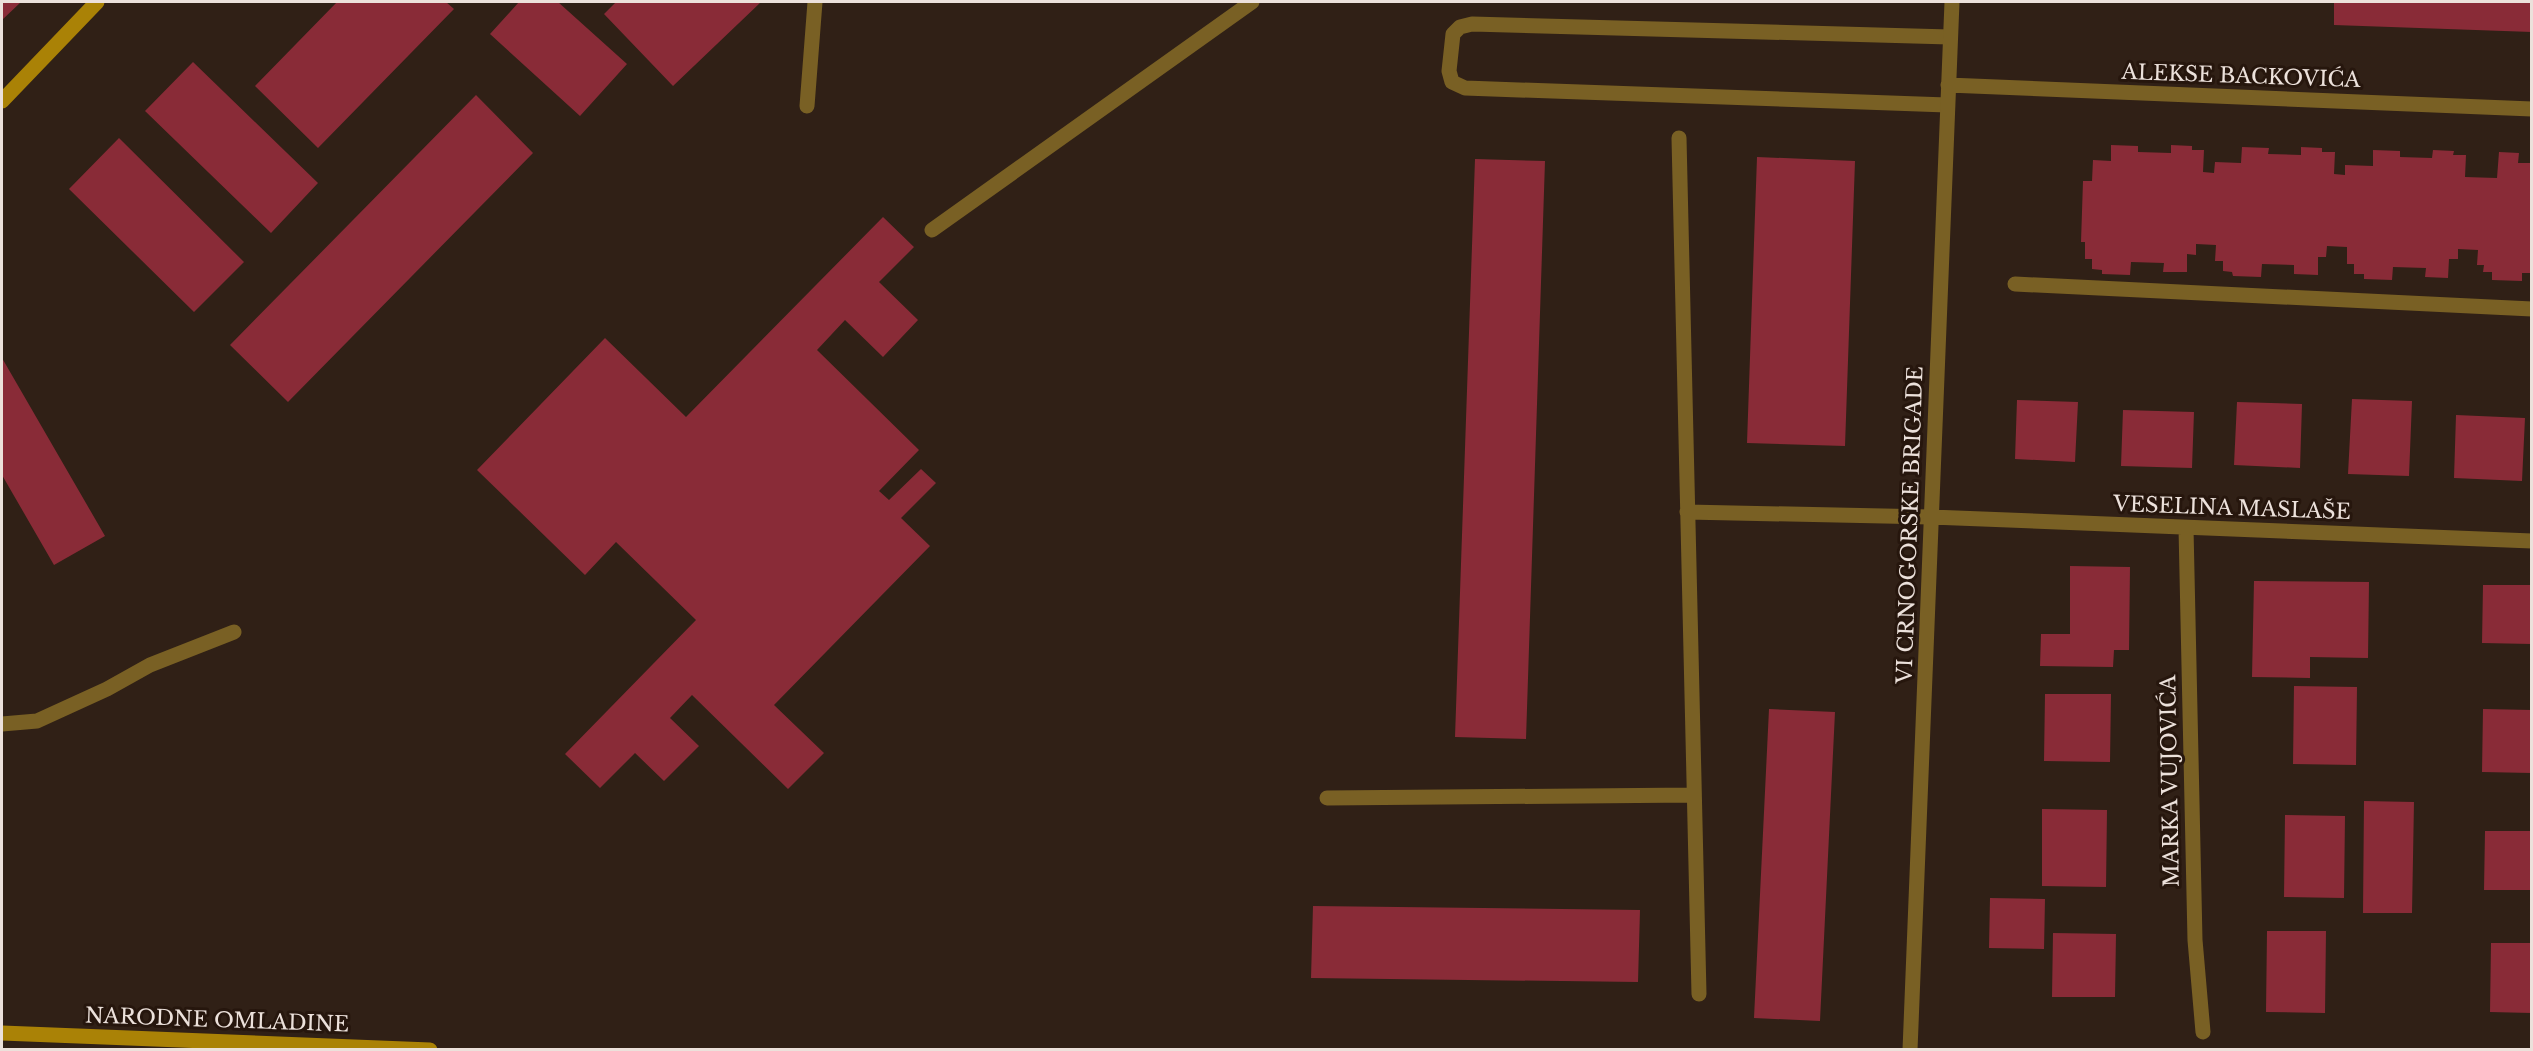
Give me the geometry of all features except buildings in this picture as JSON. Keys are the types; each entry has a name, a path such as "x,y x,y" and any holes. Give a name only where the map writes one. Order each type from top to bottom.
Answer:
{"street":[{"path":"2,101 97,2"},
{"path":"807,106 815,2"},
{"path":"932,230 1252,2"},
{"name":"VI CRNOGORSKE BRIGADE","path":"1910,1050 1952,2"},
{"path":"1947,105 1465,88 1452,82 1449,71 1453,34 1460,27 1472,24 1950,37"},
{"name":"ALEKSE BACKOVIĆA","path":"1948,85 2532,109"},
{"path":"1679,138 1699,994"},
{"path":"2015,284 2532,309"},
{"name":"VESELINA MASLAŠE","path":"1687,512 1931,517 2532,541"},
{"name":"MARKA VUJOVIĆA","path":"2186,528 2195,929 2203,1032"},
{"path":"2,724 37,721 107,689 150,665 234,632"},
{"path":"1327,798 1694,795"},
{"name":"NARODNE OMLADINE","path":"2,1033 430,1050"}]}
